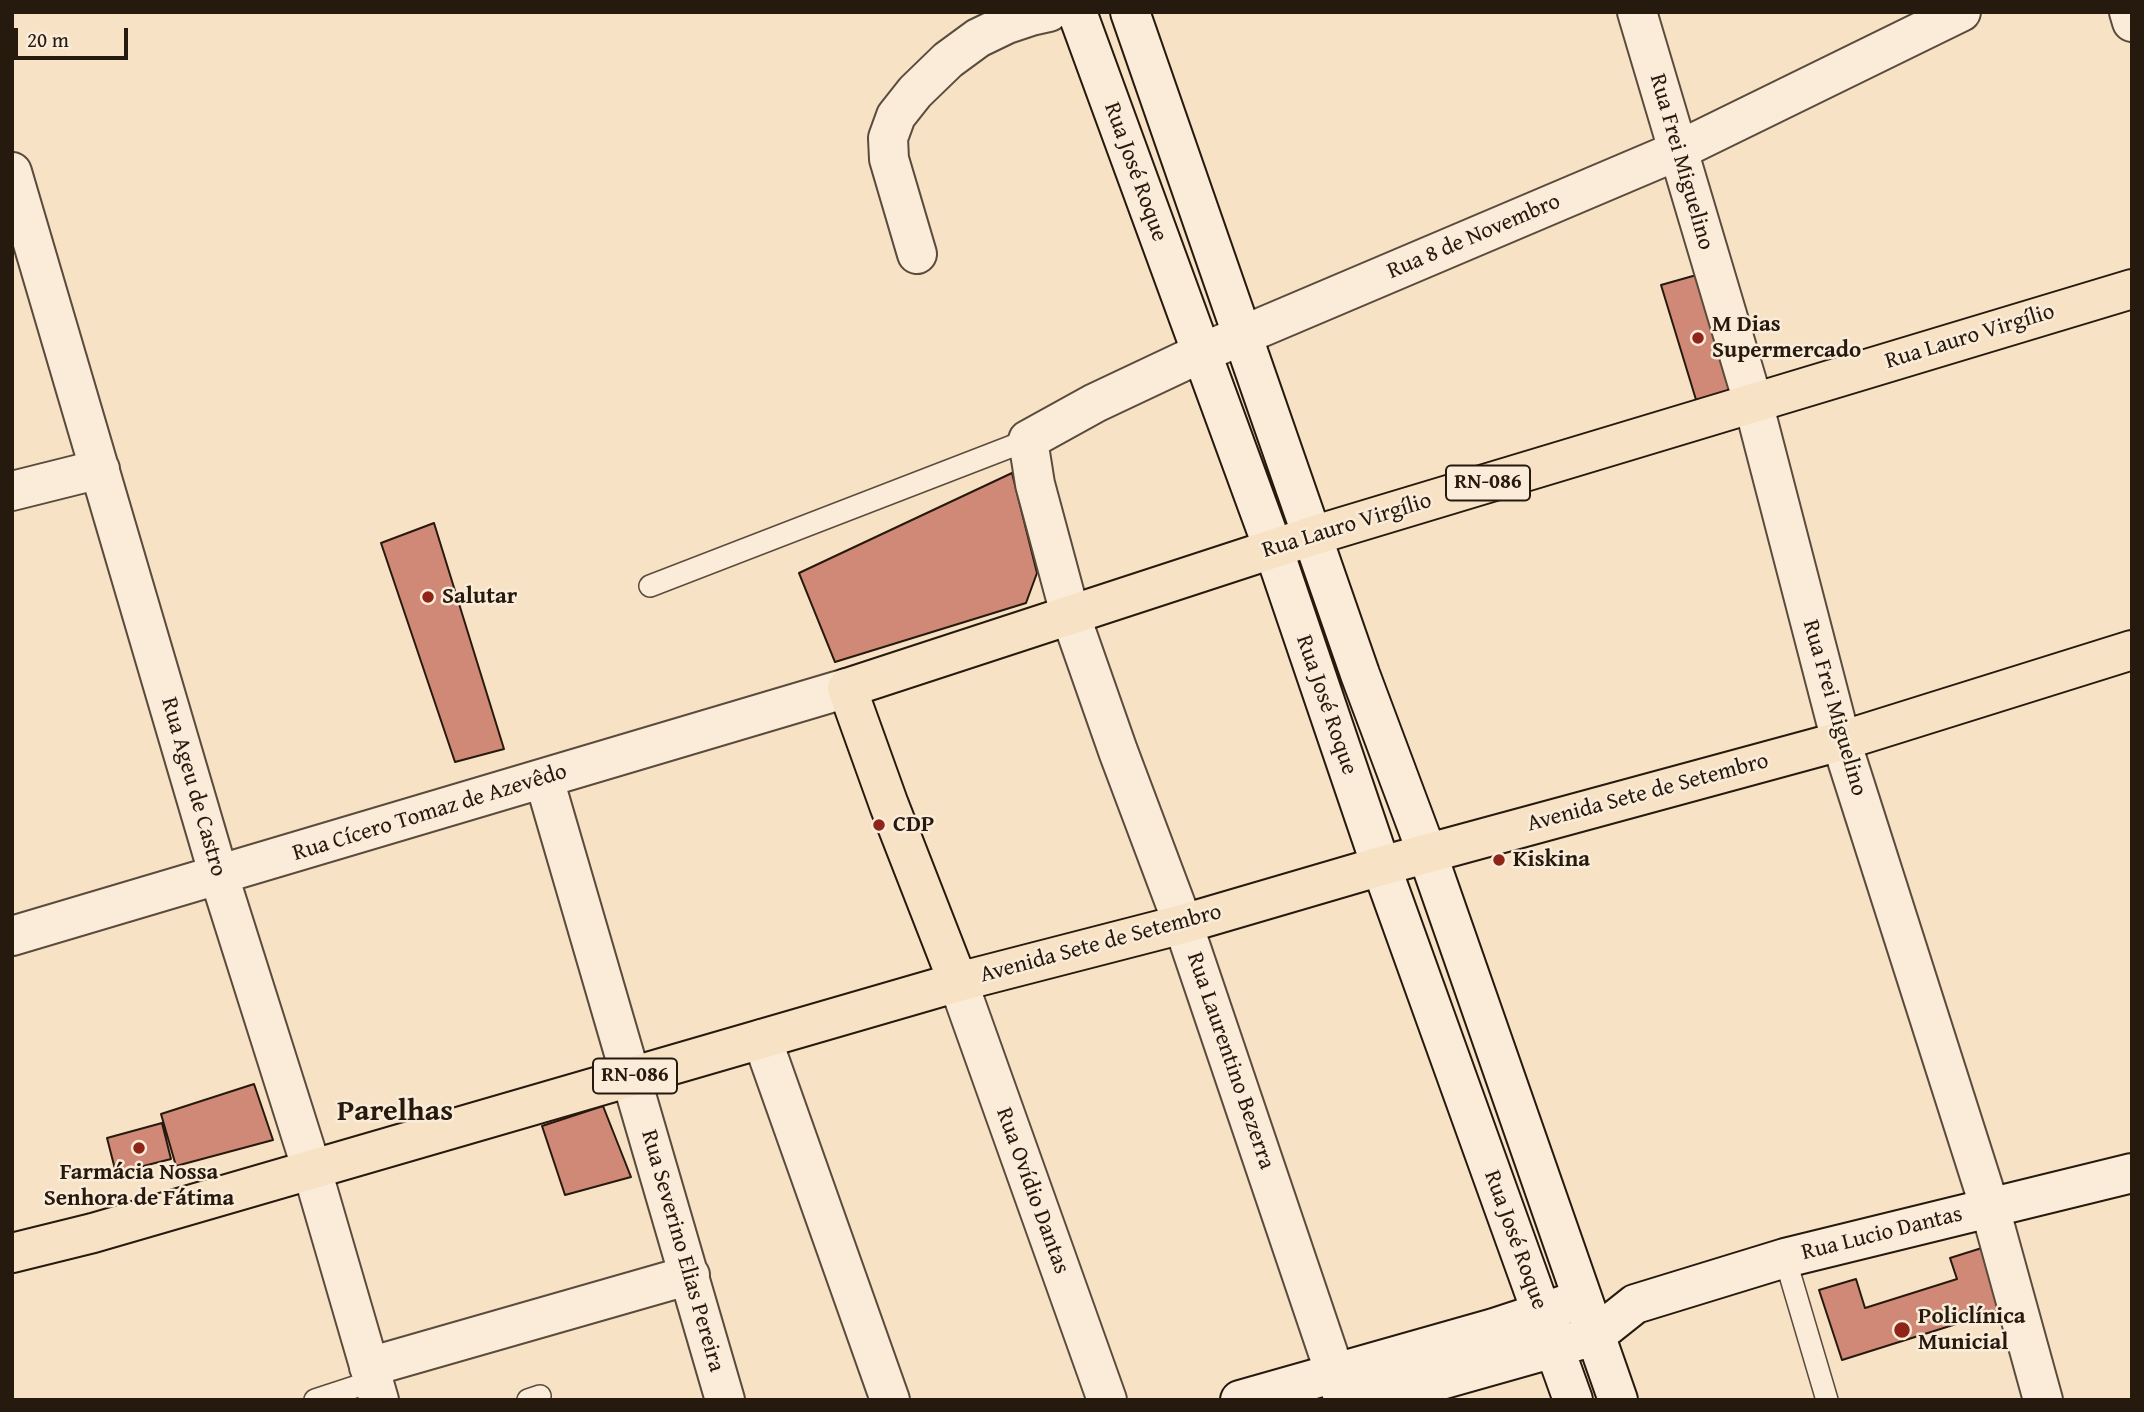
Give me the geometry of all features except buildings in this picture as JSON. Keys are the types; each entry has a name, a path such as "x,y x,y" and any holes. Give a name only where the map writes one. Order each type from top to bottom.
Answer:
{"main road":[{"name":"Rua Lauro Virgílio","path":"847,688 1273,548 2132,289"},
{"name":"Avenida Sete de Setembro","path":"958,982 1183,924 1427,853 1841,741 2132,650"},
{"path":"847,688 958,982"},
{"name":"RN-086","path":"12,1253 93,1233 958,982"}],"street":[{"path":"916,254 889,159 888,138 896,116 915,92 948,60 978,38 1019,20 1049,12"},
{"name":"Rua José Roque","path":"1077,12 1273,548 1381,866 1573,1400"},
{"name":"Rua José Roque","path":"1130,12 1360,674 1427,853 1618,1400"},
{"name":"Rua Frei Miguelino","path":"1637,12 1753,402 1841,741 1990,1208 2043,1400"},
{"name":"Rua 8 de Novembro","path":"1028,440 1095,403 1201,353 1677,151 1961,12"},
{"path":"2129,12 2132,22"},
{"name":"Rua Ageu de Castro","path":"12,172 219,876 312,1170 374,1382"},
{"name":"Rua Laurentino Bezerra","path":"1028,440 1035,484 1070,614 1183,924 1339,1386"},
{"path":"12,491 100,469"},
{"name":"Rua Cícero Tomaz de Azevêdo","path":"12,936 847,688"},
{"name":"Rua Severino Elias Pereira","path":"544,779 726,1400"},
{"name":"Rua Ovídio Dantas","path":"958,982 1107,1400"},
{"path":"762,1039 890,1400"},
{"path":"1477,1137 1520,1124"},
{"name":"Rua Lucio Dantas","path":"1370,1400 1596,1335 1635,1304 1785,1258 2132,1172"},
{"path":"374,1382 690,1275"},
{"name":"Rua Lucio Dantas","path":"1240,1400 1339,1386 1541,1311 1583,1300 1635,1304"}],"lane":[{"path":"649,586 1028,440"},
{"path":"1785,1258 1827,1400"},
{"path":"315,1400 374,1382"}],"place":[{"name":"M Dias Supermercado","path":"1698,338"},
{"name":"Salutar","path":"428,597"},
{"name":"CDP","path":"879,825"},
{"name":"Kiskina","path":"1499,860"},
{"name":"Farmácia Nossa Senhora de Fátima","path":"139,1148"},
{"name":"Policlínica Municial","path":"1902,1330"}],"district":[{"name":"Parelhas","path":"395,1112"}]}
